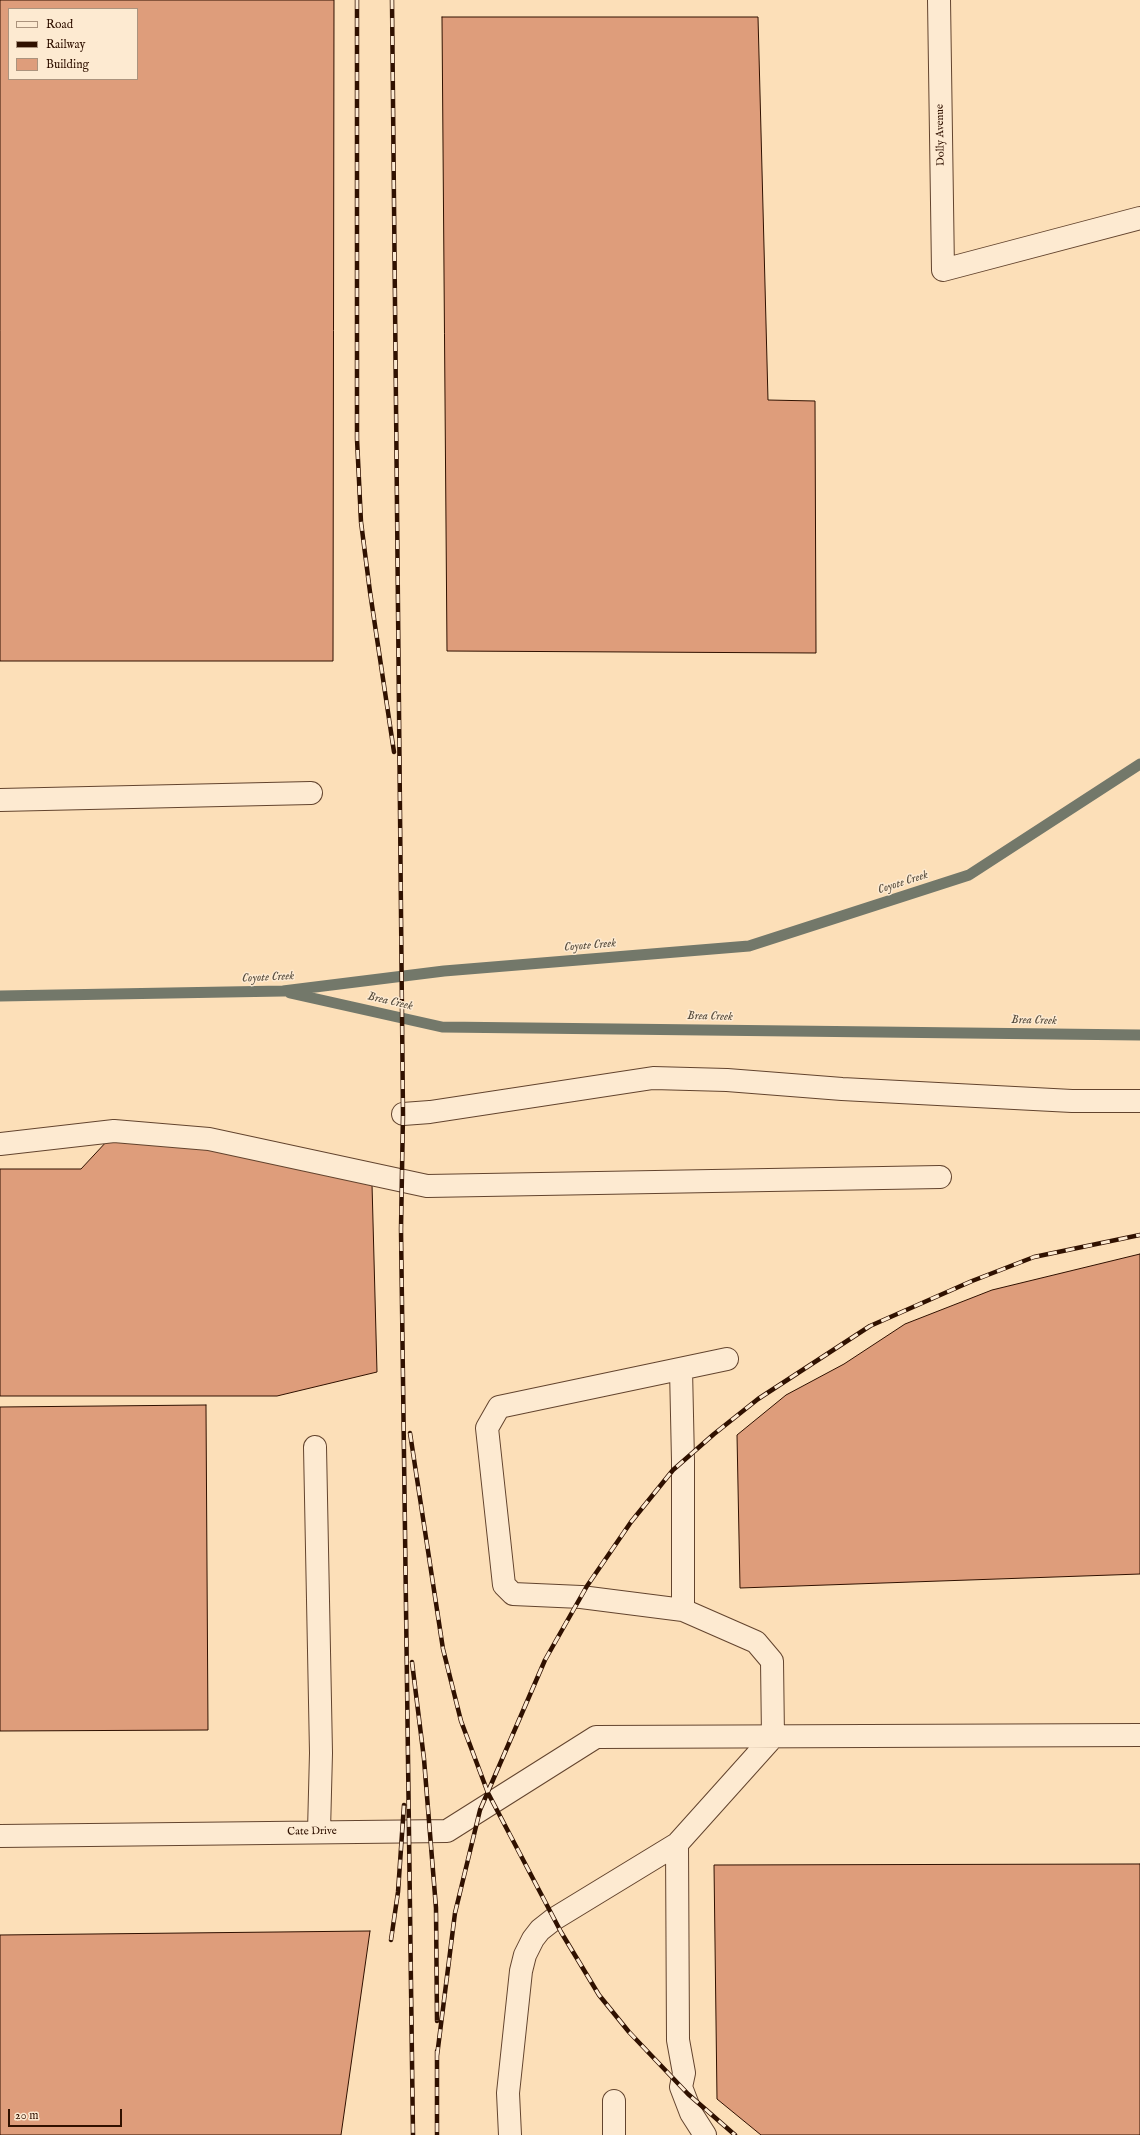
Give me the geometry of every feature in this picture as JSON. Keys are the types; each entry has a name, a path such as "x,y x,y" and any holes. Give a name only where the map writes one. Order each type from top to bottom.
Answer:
{"street":[{"name":"Dolly Avenue","path":"939,0 943,270 1140,218"},
{"path":"0,800 311,793"},
{"path":"402,1114 430,1112 653,1078 727,1080 850,1089 1072,1101 1140,1101"},
{"path":"0,1144 114,1131 209,1139 427,1186 940,1177"},
{"path":"510,2135 508,2093 521,1971 525,1955 533,1939 540,1930 554,1920 677,1844 773,1736 772,1661 756,1642 683,1610 581,1597 513,1594 504,1585 487,1428 499,1407 727,1359"},
{"path":"681,1369 684,1461 683,1610"},
{"path":"315,1447 321,1753 319,1832"},
{"path":"773,1736 1140,1735"},
{"name":"Cate Drive","path":"0,1836 447,1831 596,1737 773,1736"},
{"path":"677,1844 678,2040 684,2073 681,2087 691,2113 705,2135"},
{"path":"614,2101 614,2135"}],"building":[{"path":"0,0 334,0 333,661 0,661"},
{"path":"442,17 758,17 768,400 815,401 816,653 447,651"},
{"path":"108,1140 206,1147 372,1184 377,1372 277,1396 0,1396 0,1169 81,1169"},
{"path":"1140,1254 1140,1574 740,1588 737,1435 786,1395 844,1364 905,1324 992,1290"},
{"path":"206,1405 208,1730 0,1731 0,1407"},
{"path":"1140,1864 1140,2135 761,2135 717,2099 714,1865"},
{"path":"370,1931 341,2135 0,2135 0,1935"}],"waterway":[{"name":"Coyote Creek","path":"0,996 283,991 444,971 749,946 969,875 1140,764"},
{"name":"Brea Creek","path":"290,993 442,1027 1140,1035"}],"railway":[{"path":"357,0 357,439 361,522 394,752"},
{"path":"392,0 403,1114 401,1229 413,2135"},
{"path":"437,2056 455,1913 480,1810 545,1660 587,1586 631,1522 673,1470 714,1434 758,1399 870,1326 972,1281 1034,1257 1140,1235"},
{"path":"410,1433 443,1649 461,1721 488,1793 561,1932 599,1995 629,2032 688,2094 735,2135"},
{"path":"412,1662 424,1759 436,1908 437,2021"},
{"path":"391,1940 398,1892 404,1805"},
{"path":"437,2051 437,2135"}]}
